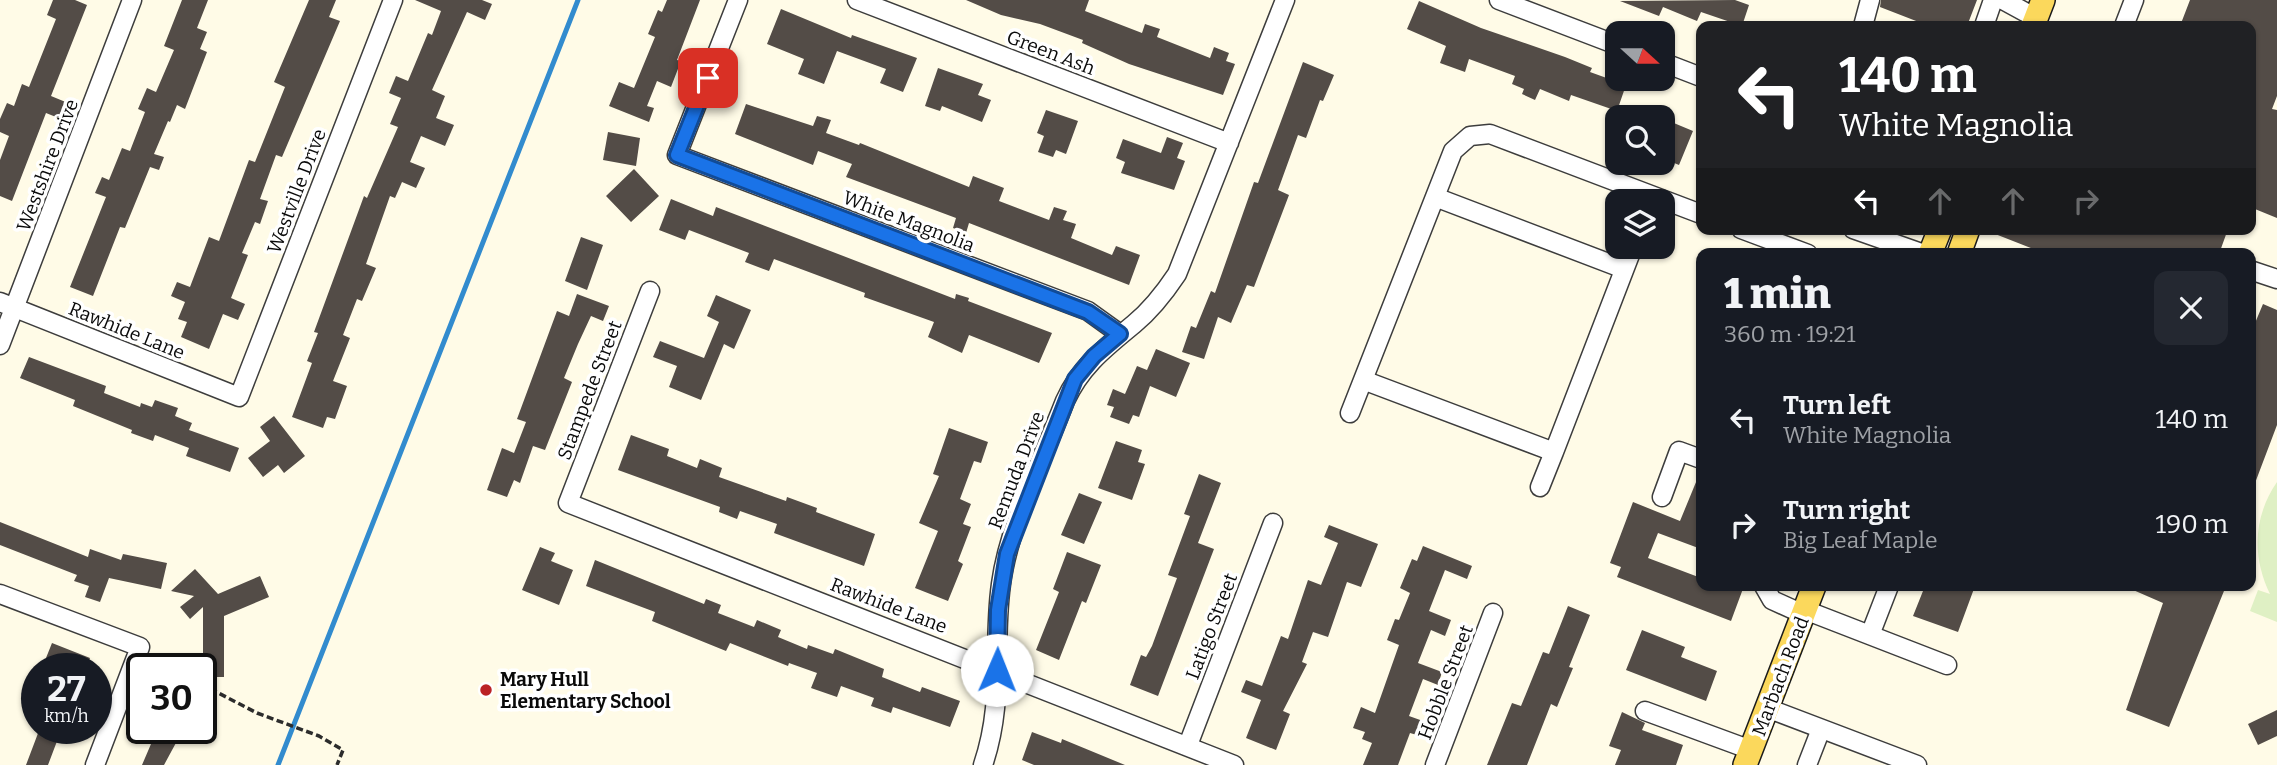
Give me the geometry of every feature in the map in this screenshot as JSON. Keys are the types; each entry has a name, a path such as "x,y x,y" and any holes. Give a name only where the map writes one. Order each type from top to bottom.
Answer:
{"main road":[{"name":"Marbach Road","path":"1748,757 1812,591"}],"street":[{"name":"Westshire Drive","path":"0,345 7,304 132,0"},
{"name":"Westville Drive","path":"239,397 393,0"},
{"name":"White Magnolia","path":"738,0 677,155 1088,312 1120,334"},
{"name":"Green Ash","path":"857,0 1229,143"},
{"name":"Remuda Drive","path":"983,765 994,734 999,690 998,610 1007,554 1075,379 1094,356 1161,297 1177,274 1284,0"},
{"path":"1499,0 1605,40"},
{"path":"1864,21 1870,0"},
{"path":"1986,21 1993,0"},
{"path":"2003,0 2037,15"},
{"path":"2126,21 2134,0"},
{"path":"1675,67 1696,75"},
{"path":"1350,413 1453,151 1470,136 1490,134 1626,189"},
{"path":"1435,197 1624,269"},
{"path":"1675,206 1696,212"},
{"path":"1757,235 1792,248"},
{"path":"1870,235 1907,248"},
{"path":"1540,487 1628,259"},
{"path":"2256,272 2277,279"},
{"name":"Stampede Street","path":"568,503 650,291"},
{"name":"Rawhide Lane","path":"7,304 239,397"},
{"path":"1363,380 1554,452"},
{"path":"1662,498 1679,452 1696,457"},
{"name":"Rawhide Lane","path":"568,503 1234,765"},
{"name":"Latigo Street","path":"1188,745 1273,523"},
{"path":"1767,591 1772,600 1947,665"},
{"path":"1870,635 1887,591"},
{"path":"0,594 140,647 95,765"},
{"name":"Hobble Street","path":"1435,765 1493,613"},
{"path":"1767,708 1917,765"},
{"path":"1645,711 1748,757"},
{"path":"1807,765 1821,729"}],"path":[{"path":"217,692 257,713 319,736 343,750 337,765"}],"green space":[{"path":"2277,482 2277,622 2250,611 2258,590 2270,594 2260,566 2258,537 2263,509"}],"building":[{"path":"53,0 75,0 87,5 51,96 68,103 61,119 46,113 12,201 0,196 0,160 9,136 0,132 0,119 7,103 14,106 22,84 29,87 56,19 47,15"},
{"path":"182,0 208,0 197,28 207,32 200,49 207,52 185,109 177,105 154,154 164,157 159,170 150,167 125,228 120,227 93,296 70,287 106,197 95,193 102,177 109,180 122,148 130,151 145,112 138,109 147,88 156,92 174,50 164,46"},
{"path":"309,0 336,0 329,17 340,21 282,157 276,155 260,199 268,201 260,224 255,222 242,253 248,255 231,298 245,304 238,320 223,314 209,349 181,337 187,322 178,319 185,302 171,296 177,282 190,287 209,237 219,241 249,160 255,162 285,87 274,82"},
{"path":"415,0 482,0 492,4 485,20 467,12 432,90 445,96 436,118 454,125 445,146 421,136 410,162 425,168 416,188 402,182 395,198 390,196 366,264 376,268 362,301 357,299 343,335 350,338 333,381 347,386 335,419 327,417 323,428 292,417 312,363 307,361 318,333 314,332 364,196 367,198 398,127 390,124 401,98 389,93 396,76 408,81 428,33 432,35 441,11"},
{"path":"667,0 700,0 677,60 681,61 671,87 657,81 647,106 654,108 649,122 609,106 619,82 634,88 655,37 648,34 658,10 662,12"},
{"path":"966,0 1089,0 1085,11 1142,33 1145,24 1160,29 1157,37 1210,58 1214,47 1229,53 1226,61 1235,64 1223,95 1129,64 1082,43 1083,40 1040,24 1001,15"},
{"path":"1735,0 1749,5 1744,21 1727,21 1701,12 1697,21 1663,7 1659,16 1620,1"},
{"path":"1881,0 1977,0 1969,21 1916,21 1880,7"},
{"path":"2190,0 2277,0 2277,96 2272,109 2277,110 2277,218 2256,209 2256,21 2182,21"},
{"path":"1419,1 1481,28 1592,68 1590,72 1605,77 1605,91 1624,91 1619,105 1605,107 1571,95 1569,101 1540,89 1535,100 1522,94 1524,89 1512,84 1515,76 1469,59 1465,72 1440,63 1446,46 1407,29"},
{"path":"781,9 851,38 852,35 917,58 903,92 880,83 886,69 837,51 824,84 798,74 804,59 767,44"},
{"path":"1303,62 1334,75 1323,101 1320,100 1306,138 1298,135 1278,190 1289,195 1254,287 1247,285 1231,323 1218,317 1204,359 1182,352 1191,326 1196,328 1211,291 1215,293 1254,182 1258,183"},
{"path":"938,68 983,84 978,95 991,100 982,122 942,106 940,111 925,106"},
{"path":"746,104 813,126 817,116 831,120 826,133 859,145 860,143 969,187 973,176 1004,188 999,201 1049,220 1054,207 1067,211 1063,220 1076,224 1071,238 1112,255 1116,246 1140,255 1129,285 969,223 966,233 953,228 956,218 846,177 852,164 818,151 813,165 735,134"},
{"path":"1046,110 1078,121 1066,154 1056,150 1053,157 1038,152 1044,136 1037,133"},
{"path":"1675,124 1693,131 1679,165 1675,163"},
{"path":"608,132 640,138 636,166 603,160"},
{"path":"1167,137 1183,143 1177,158 1185,161 1174,190 1121,173 1125,162 1116,158 1123,139 1161,153"},
{"path":"634,169 659,196 631,222 606,196"},
{"path":"671,199 713,216 716,207 955,299 956,294 969,298 968,301 1052,333 1039,363 969,335 962,353 928,337 934,322 864,297 865,293 774,259 769,271 745,262 749,253 689,230 685,240 659,230"},
{"path":"1998,235 2226,235 2221,248 2031,248"},
{"path":"581,237 603,245 587,290 565,281"},
{"path":"577,294 609,306 603,321 591,316 578,344 564,378 572,382 545,450 533,446 520,483 514,480 507,497 487,490 502,448 514,453 526,422 517,419 557,311 569,316"},
{"path":"716,295 751,310 734,349 724,344 701,400 669,387 677,366 653,357 660,341 704,358 719,322 707,316"},
{"path":"2263,304 2277,310 2277,425 2256,480 2256,321"},
{"path":"1156,349 1190,363 1176,397 1150,386 1139,417 1133,415 1129,424 1110,417 1114,407 1107,405 1113,389 1125,394 1137,366 1147,370"},
{"path":"29,357 106,386 104,393 140,407 141,403 152,407 155,400 178,408 175,416 192,423 189,430 239,448 230,472 186,456 189,448 155,435 153,441 131,433 132,430 73,406 75,400 20,378"},
{"path":"274,416 305,456 284,473 278,465 263,477 248,458 270,441 260,427"},
{"path":"949,428 988,442 981,463 974,461 960,499 971,504 963,524 971,527 958,561 963,564 948,601 915,588 938,531 919,523 939,476 933,474"},
{"path":"631,435 669,449 667,456 697,468 700,459 722,468 719,477 786,501 787,497 817,508 816,512 875,534 864,566 774,533 777,524 740,511 737,519 719,512 720,507 618,470"},
{"path":"1116,441 1142,450 1138,462 1145,464 1132,500 1098,488"},
{"path":"1199,474 1221,483 1198,543 1214,549 1158,696 1130,685 1141,655 1146,657 1152,646 1177,578 1168,575 1190,516 1184,514"},
{"path":"1696,482 1696,547 1658,533 1648,558 1696,576 1696,591 1742,591 1731,621 1617,577 1621,567 1610,563 1633,502 1680,521"},
{"path":"1079,493 1102,502 1084,544 1061,535"},
{"path":"0,522 88,557 90,549 121,560 123,554 167,563 161,589 109,578 100,602 85,597 89,586 74,581 77,575 0,545"},
{"path":"1329,525 1378,544 1361,587 1347,582 1328,637 1313,632 1302,662 1307,664 1283,711 1290,714 1276,750 1246,738 1261,700 1241,692 1246,680 1262,686 1281,636 1288,639 1308,580 1321,585 1338,543 1324,537"},
{"path":"1423,546 1472,566 1467,579 1445,570 1429,611 1451,620 1445,636 1431,630 1418,663 1442,672 1438,685 1423,679 1409,716 1423,721 1417,735 1410,733 1398,765 1363,765 1372,743 1362,739 1365,732 1353,728 1361,707 1375,713 1399,645 1387,640 1410,593 1400,588 1412,559 1417,561"},
{"path":"540,547 555,553 551,561 573,570 559,605 522,590"},
{"path":"1067,552 1101,565 1086,603 1082,601 1059,660 1036,650 1059,592 1053,589"},
{"path":"595,560 704,604 706,599 721,605 718,613 754,627 757,620 781,630 778,637 807,649 808,645 833,654 835,649 884,669 882,677 920,692 922,687 960,701 950,727 893,707 891,713 871,706 874,698 841,686 837,697 811,688 817,673 789,663 788,666 730,643 726,651 652,621 655,612 586,586"},
{"path":"195,569 218,594 260,576 269,597 224,616 224,677 217,677 217,653 203,653 203,607 190,619 180,607 194,596 171,591"},
{"path":"1923,591 1973,591 1958,632 1913,616"},
{"path":"2135,591 2224,591 2169,727 2126,710 2163,603"},
{"path":"1568,606 1590,615 1569,667 1573,668 1557,707 1551,704 1527,765 1487,765 1512,703 1521,706 1543,652 1549,654"},
{"path":"1642,630 1685,647 1681,657 1717,671 1706,701 1626,670"},
{"path":"52,643 77,653 48,653"},
{"path":"2277,710 2277,736 2258,745 2248,724"},
{"path":"1622,712 1645,723 1642,730 1683,745 1676,765 1615,765 1621,750 1609,746"},
{"path":"1032,732 1061,743 1062,739 1125,765 1034,765 1022,760"},
{"path":"34,744 56,744 48,765 26,765"},
{"path":"151,744 175,744 164,765 142,765"}],"waterway":[{"path":"278,765 578,0"}],"place":[{"name":"Mary Hull Elementary School","path":"486,690"}],"route":[{"path":"708,78 677,155 1088,312 1115,328 1120,334 1094,356 1075,379 1007,554 998,610 997,670"}]}
